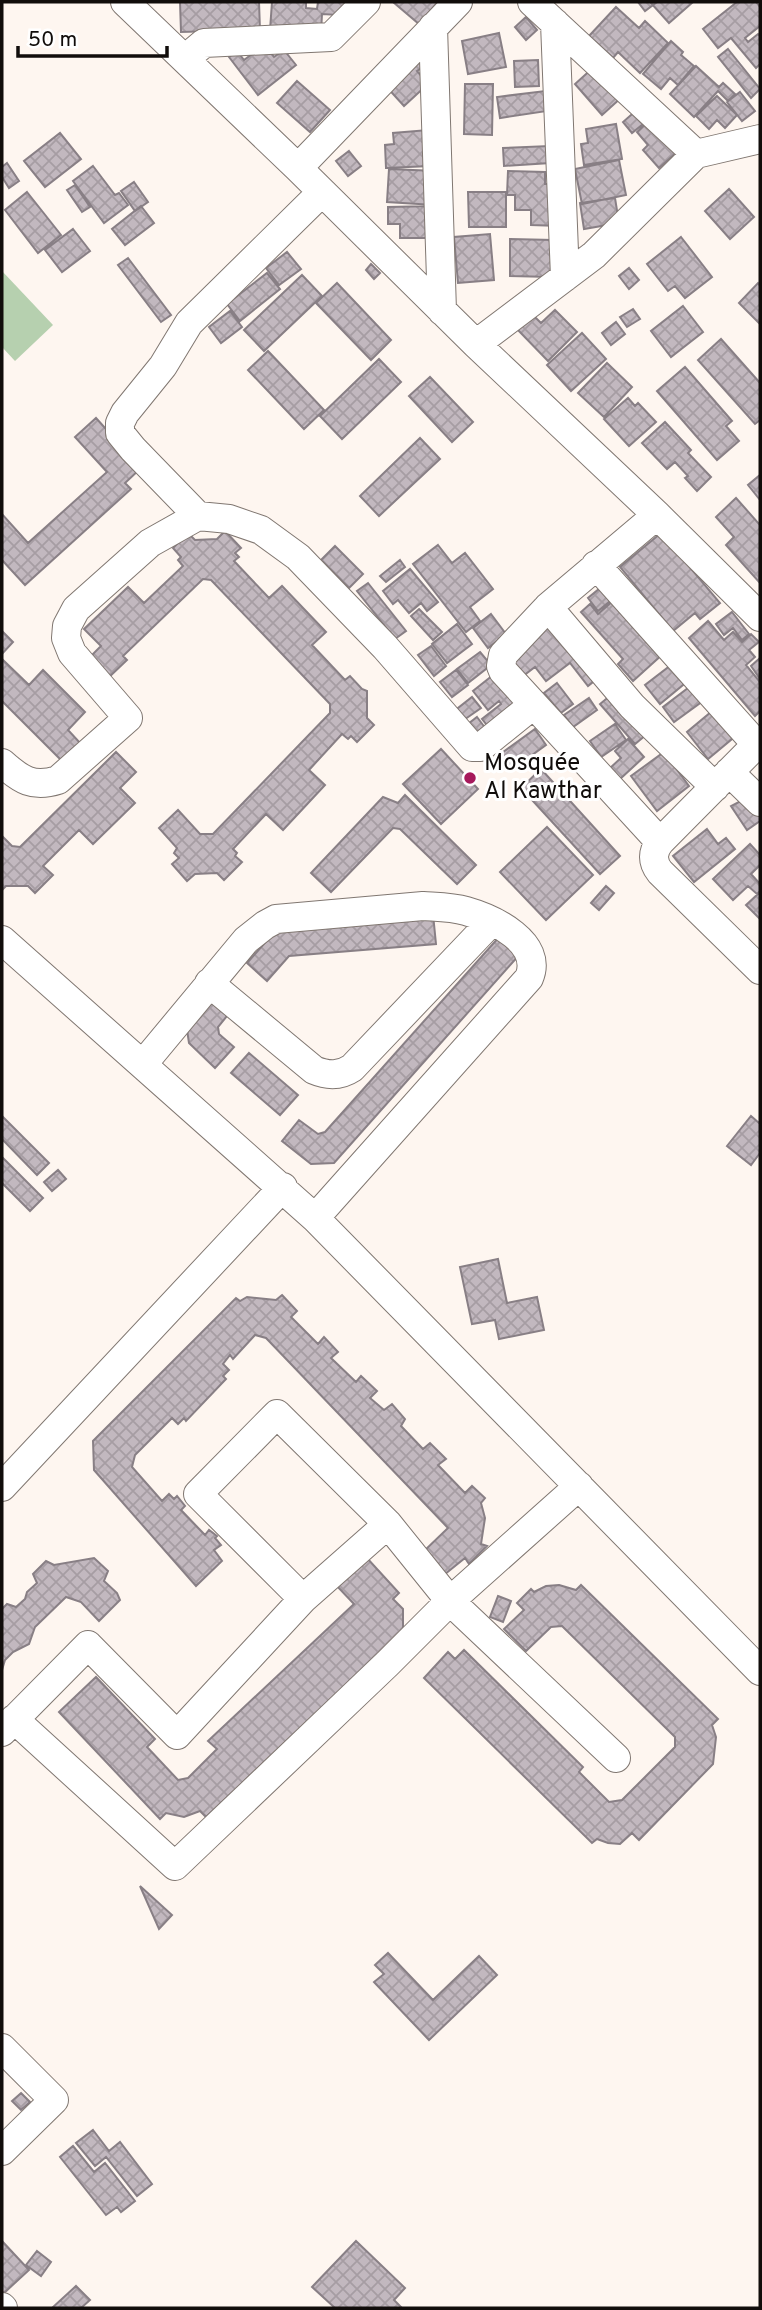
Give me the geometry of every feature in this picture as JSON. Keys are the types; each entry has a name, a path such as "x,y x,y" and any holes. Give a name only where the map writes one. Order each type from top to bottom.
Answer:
{"street":[{"path":"125,2 476,344 759,612"},
{"path":"184,59 204,43 331,37 366,2"},
{"path":"298,168 458,2"},
{"path":"532,2 696,154"},
{"path":"555,23 565,277"},
{"path":"433,27 442,311"},
{"path":"476,344 594,255 696,154 760,139"},
{"path":"198,516 133,449 120,433 120,423 163,366 189,323 322,192"},
{"path":"657,515 548,607 506,650 501,660 503,671 660,842"},
{"path":"2,763 29,783 44,785 58,780 128,718 72,653 66,638 67,626 76,609 150,543 198,516 229,519 261,530 298,557 385,647 472,747 481,747 533,705"},
{"path":"596,565 759,743 660,842 654,855 657,868 760,970"},
{"path":"548,607 632,706 722,780 760,802"},
{"path":"143,1064 254,932 276,919 422,906 465,911 492,921 516,937 531,954 533,962 529,978 315,1218"},
{"path":"209,983 314,1070 330,1075 338,1074 352,1068 492,921"},
{"path":"2,940 283,1187 760,1671"},
{"path":"2,1487 283,1187"},
{"path":"303,1599 198,1494 277,1414 388,1524 450,1601 616,1758"},
{"path":"388,1524 303,1599 177,1735 88,1646 8,1725 175,1866 450,1601 579,1486"},
{"path":"2,2049 54,2100 2,2151"}],"green space":[{"path":"2,271 53,325 15,361 2,347"}],"building":[{"path":"180,2 259,2 260,30 181,32"},
{"path":"272,2 306,2 306,8 317,9 318,2 357,2 356,16 322,14 321,33 270,30"},
{"path":"393,2 436,2 437,3 419,24"},
{"path":"638,2 657,2 645,11"},
{"path":"693,2 669,23 651,3"},
{"path":"737,2 756,2 760,7 760,26 745,38 748,42 758,34 760,36 760,64 756,68 731,38 718,48 703,29"},
{"path":"616,7 639,28 645,21 668,43 640,73 618,52 613,58 589,36"},
{"path":"526,17 537,30 526,40 515,27"},
{"path":"499,33 506,67 468,74 462,41"},
{"path":"671,41 683,52 681,55 694,66 678,85 670,78 661,89 643,74"},
{"path":"264,45 274,57 284,50 296,65 258,95 229,57 237,51 244,60"},
{"path":"422,49 426,65 417,71 428,84 404,106 384,84"},
{"path":"728,49 760,89 751,98 718,57"},
{"path":"538,60 539,86 515,87 514,61"},
{"path":"595,66 622,97 602,115 575,84"},
{"path":"696,66 719,87 723,83 735,94 728,101 718,91 694,117 670,94"},
{"path":"297,81 330,110 310,132 277,103"},
{"path":"465,84 493,84 492,135 464,134"},
{"path":"545,91 547,111 500,118 497,97"},
{"path":"740,92 755,111 742,121 727,102"},
{"path":"717,96 737,115 725,128 717,120 709,129 696,116"},
{"path":"639,108 648,120 632,133 623,122"},
{"path":"650,120 678,151 659,168 643,150 648,145 637,132"},
{"path":"616,124 622,159 584,165 581,144 588,143 586,129"},
{"path":"428,130 430,166 386,168 385,145 394,144 393,133"},
{"path":"60,133 81,159 45,187 24,161"},
{"path":"550,146 550,163 504,166 503,148"},
{"path":"349,151 361,166 348,176 336,161"},
{"path":"619,160 626,195 582,204 575,169"},
{"path":"7,163 19,181 9,188 2,177 2,167"},
{"path":"93,166 115,195 119,193 128,205 104,223 73,181"},
{"path":"389,169 436,171 434,205 387,202"},
{"path":"508,171 545,172 545,184 550,184 560,226 531,225 531,210 515,210 515,195 507,195"},
{"path":"134,182 148,202 135,211 121,191"},
{"path":"75,185 90,207 82,212 67,190"},
{"path":"729,189 754,217 730,239 705,211"},
{"path":"27,192 61,235 38,253 5,210"},
{"path":"468,192 506,192 506,227 469,227"},
{"path":"615,198 619,223 584,229 580,203"},
{"path":"141,206 154,223 125,245 112,229"},
{"path":"435,206 436,238 400,238 400,224 388,224 388,207"},
{"path":"73,229 90,251 62,272 45,250"},
{"path":"490,234 494,280 458,283 454,237"},
{"path":"681,237 712,277 685,298 675,286 668,291 647,264"},
{"path":"510,239 553,240 552,277 510,276"},
{"path":"287,252 301,269 279,285 266,268"},
{"path":"128,258 171,315 161,322 118,265"},
{"path":"371,264 380,273 374,279 366,270"},
{"path":"629,268 639,280 629,289 619,276"},
{"path":"267,273 280,289 240,321 227,304"},
{"path":"302,275 322,296 264,351 244,330"},
{"path":"337,283 391,340 371,360 316,303"},
{"path":"758,283 760,286 760,324 739,303"},
{"path":"683,306 703,332 671,357 651,331"},
{"path":"633,309 640,319 627,327 620,317"},
{"path":"555,310 577,332 548,361 517,329 533,315 541,323"},
{"path":"230,311 242,327 221,343 209,327"},
{"path":"616,322 625,334 611,345 602,333"},
{"path":"582,333 606,359 571,391 547,365"},
{"path":"721,339 760,383 760,420 755,424 698,360"},
{"path":"268,351 324,410 304,429 248,370"},
{"path":"379,359 401,382 342,439 320,416"},
{"path":"607,363 632,387 604,417 578,393"},
{"path":"685,367 732,421 726,426 739,441 717,460 657,391"},
{"path":"430,377 473,422 452,442 409,396"},
{"path":"628,398 635,406 638,403 656,422 629,446 604,419"},
{"path":"96,418 141,468 125,483 131,489 25,585 2,560 2,514 28,543 107,472 75,437"},
{"path":"665,422 691,450 688,453 711,477 697,491 675,462 667,469 642,443"},
{"path":"420,438 440,459 379,516 360,496"},
{"path":"760,475 760,500 748,485"},
{"path":"736,498 760,525 759,582 726,545 734,537 716,517"},
{"path":"225,531 241,548 235,553 239,557 234,561 269,598 282,586 326,632 312,645 345,680 350,676 367,691 367,718 374,725 357,742 351,736 348,739 342,734 309,770 325,785 283,830 266,814 233,849 237,853 235,856 242,862 224,880 217,873 195,874 187,881 172,864 179,858 174,853 177,848 159,828 178,810 200,834 213,834 330,713 330,704 211,580 203,579 123,656 127,660 107,679 88,659 101,646 84,629 128,587 144,603 183,566 178,560 181,557 173,548 188,533 195,540 217,539"},
{"path":"661,533 720,603 700,619 695,613 673,631 620,567"},
{"path":"438,545 452,563 465,553 493,589 470,607 480,621 466,632 413,564"},
{"path":"335,546 363,574 349,588 321,560"},
{"path":"400,560 405,567 386,582 380,576"},
{"path":"410,569 438,602 427,611 421,603 409,613 398,600 393,604 383,591"},
{"path":"368,583 406,631 395,639 357,591"},
{"path":"605,584 615,597 598,611 588,598"},
{"path":"614,600 663,654 633,681 618,664 623,659 581,612 590,604 598,614"},
{"path":"419,609 442,632 433,640 411,616"},
{"path":"732,612 749,634 742,640 733,628 724,635 716,624"},
{"path":"491,614 506,634 488,648 473,628"},
{"path":"552,620 598,678 588,686 570,663 546,681 535,667 523,676 506,655"},
{"path":"708,621 724,640 733,632 742,642 751,634 759,642 749,650 755,657 746,665 760,682 760,711 755,716 689,638"},
{"path":"457,624 472,644 447,663 432,644"},
{"path":"2,631 13,642 2,654"},
{"path":"431,646 446,666 434,676 418,655"},
{"path":"480,652 491,665 468,683 457,669"},
{"path":"760,658 760,679 751,666"},
{"path":"2,659 29,685 43,670 85,712 68,730 81,744 63,762 2,701"},
{"path":"675,662 689,680 660,704 645,685"},
{"path":"456,670 468,685 452,697 440,682"},
{"path":"493,675 527,708 494,734 482,719 501,704 499,701 488,710 473,691"},
{"path":"557,683 573,704 561,713 544,693"},
{"path":"692,685 703,701 674,722 663,707"},
{"path":"611,695 646,735 635,744 600,704"},
{"path":"472,697 481,708 461,722 453,712"},
{"path":"589,698 597,710 573,727 564,715"},
{"path":"717,707 738,734 708,759 687,732"},
{"path":"477,717 492,737 483,744 468,724"},
{"path":"615,724 626,740 601,757 590,741"},
{"path":"535,729 546,745 510,771 499,755"},
{"path":"628,739 644,757 620,779 610,768 621,758 615,751"},
{"path":"441,749 478,789 441,824 403,784"},
{"path":"116,752 136,772 120,788 135,803 93,844 79,830 43,866 53,875 35,893 28,886 6,886 2,890 2,836 12,846 20,847"},
{"path":"664,752 689,786 657,811 631,776"},
{"path":"541,769 620,856 600,874 521,788"},
{"path":"760,791 760,821 747,830 731,806"},
{"path":"405,795 476,865 457,884 400,829 393,828 331,892 311,873 383,797 398,803"},
{"path":"547,827 593,875 546,920 500,872"},
{"path":"707,829 718,844 726,838 735,849 694,882 673,856"},
{"path":"750,844 760,855 760,865 751,874 760,884 760,891 757,894 748,886 733,900 713,879"},
{"path":"606,886 614,893 599,910 591,903"},
{"path":"760,892 760,917 759,918 746,905"},
{"path":"433,914 436,944 289,956 267,981 247,963 271,936 270,927"},
{"path":"500,936 520,954 334,1163 311,1164 282,1141 299,1120 318,1134 325,1132"},
{"path":"210,994 231,1011 218,1027 219,1034 234,1047 215,1068 189,1043 186,1023"},
{"path":"249,1053 298,1095 280,1115 231,1073"},
{"path":"2,1116 49,1163 37,1175 2,1139"},
{"path":"751,1116 759,1123 760,1121 760,1153 751,1165 727,1146"},
{"path":"2,1157 43,1198 30,1211 2,1183"},
{"path":"58,1170 66,1179 52,1191 44,1182"},
{"path":"498,1259 507,1303 537,1297 544,1330 499,1339 495,1320 472,1324 460,1267"},
{"path":"282,1295 297,1311 291,1317 318,1344 324,1337 338,1352 331,1358 356,1382 361,1376 377,1391 370,1398 384,1410 392,1404 405,1419 401,1426 423,1449 430,1443 446,1459 438,1465 465,1493 472,1486 485,1498 481,1503 485,1518 481,1544 487,1546 469,1564 465,1558 444,1575 423,1552 448,1528 266,1338 255,1335 233,1359 230,1355 223,1364 229,1370 223,1376 226,1379 186,1421 184,1418 178,1424 172,1418 135,1455 132,1467 162,1501 169,1494 174,1499 177,1496 185,1506 181,1510 205,1535 209,1530 217,1536 215,1538 221,1545 214,1550 222,1561 196,1586 94,1470 93,1441 236,1298 240,1301 247,1297 276,1300"},
{"path":"366,1557 399,1593 393,1599 403,1609 403,1633 206,1817 200,1811 184,1817 166,1813 160,1819 59,1712 96,1677 155,1739 147,1747 178,1780 188,1778 217,1749 208,1741 354,1604 336,1585"},
{"path":"94,1558 108,1571 104,1581 117,1593 120,1600 99,1621 81,1602 66,1597 35,1627 29,1644 13,1652 5,1660 2,1670 2,1609 7,1604 16,1607 25,1599 27,1592 37,1583 33,1574 46,1561 54,1565"},
{"path":"559,1585 576,1590 581,1585 718,1719 712,1725 716,1737 713,1764 639,1840 632,1833 620,1844 597,1839 592,1843 424,1678 448,1652 455,1659 464,1650 583,1767 579,1772 609,1802 622,1800 675,1747 675,1737 562,1626 551,1627 526,1651 504,1629 524,1610 517,1603 531,1589 534,1592 546,1586"},
{"path":"498,1596 511,1601 503,1622 490,1617"},
{"path":"140,1886 172,1915 159,1929"},
{"path":"388,1953 433,2000 479,1956 497,1975 429,2040 374,1982 384,1974 375,1965"},
{"path":"21,2093 30,2102 21,2110 12,2101"},
{"path":"93,2130 109,2151 120,2142 152,2184 137,2196 106,2157 95,2166 76,2143"},
{"path":"73,2146 94,2172 105,2163 135,2201 121,2212 117,2207 106,2215 60,2157"},
{"path":"2,2241 29,2270 4,2293 2,2291"},
{"path":"356,2241 405,2288 394,2300 402,2308 335,2308 312,2287"},
{"path":"37,2251 51,2262 41,2276 26,2265"},
{"path":"76,2286 90,2300 81,2308 52,2308"}],"place":[{"name":"Mosquée Al Kawthar","path":"470,778"}]}
